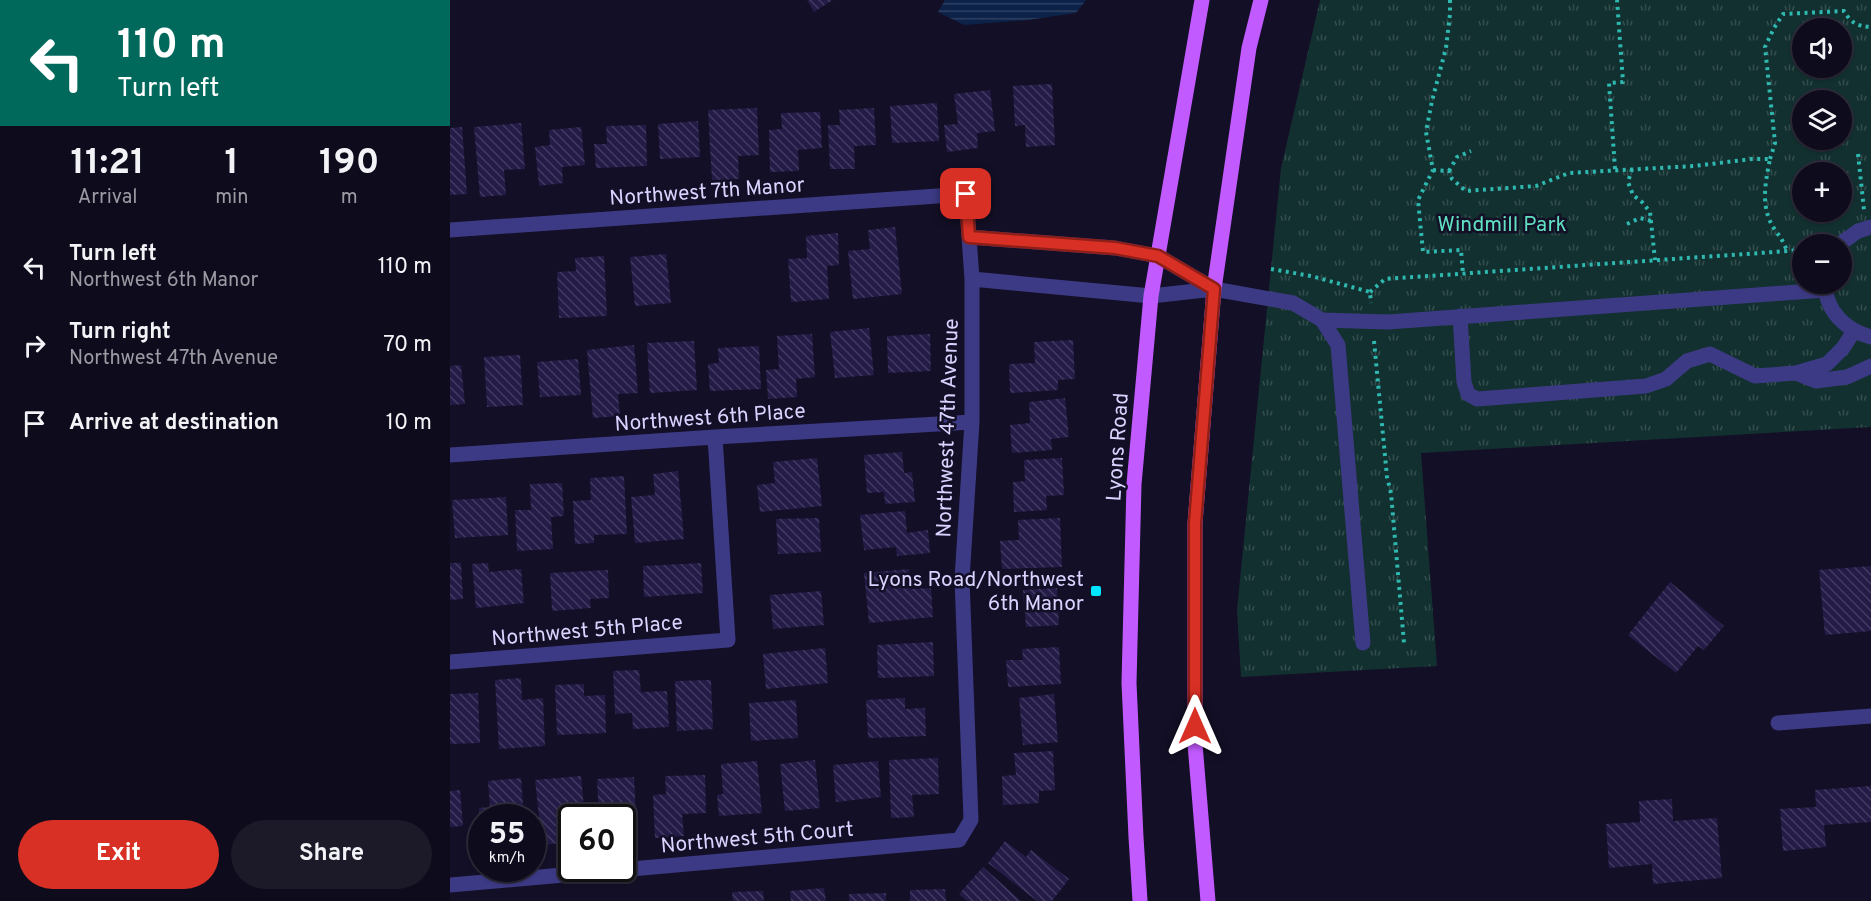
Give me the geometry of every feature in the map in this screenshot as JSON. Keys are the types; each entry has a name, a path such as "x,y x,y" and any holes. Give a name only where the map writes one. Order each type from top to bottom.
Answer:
{"main road":[{"name":"Lyons Road","path":"1140,901 1129,683 1134,484 1151,296 1202,0"},
{"path":"1208,901 1195,744 1195,523 1214,289 1249,48 1261,0"}],"street":[{"name":"Northwest 7th Manor","path":"450,230 966,194"},
{"name":"Northwest 47th Avenue","path":"959,840 971,820 962,579 972,422 972,279 966,194"},
{"path":"1852,234 1871,227"},
{"path":"969,237 1115,248 1158,256 1214,289"},
{"path":"972,279 1151,296 1214,289 1293,303 1322,320 1338,345 1363,643"},
{"path":"1322,320 1373,321 1460,316 1792,290"},
{"path":"1827,294 1829,304 1837,317 1854,331 1871,337"},
{"path":"1460,316 1464,382 1468,394 1477,399 1647,386 1665,379 1687,361 1710,354 1755,376 1797,373 1827,364 1843,348 1854,331"},
{"path":"1797,373 1816,381 1847,376 1871,366"},
{"name":"Northwest 6th Place","path":"450,455 972,422"},
{"name":"Northwest 5th Place","path":"450,662 728,640 715,437"},
{"path":"1778,723 1871,716"},
{"name":"Northwest 5th Court","path":"450,885 959,840"}],"path":[{"path":"1450,0 1446,48 1426,132 1433,170 1418,200 1423,252 1461,250 1463,274"},
{"path":"1615,170 1609,83 1623,82 1617,0"},
{"path":"1787,251 1782,237 1775,230 1768,214 1764,198 1775,143 1765,47 1783,14 1844,11 1850,21 1860,26 1871,27"},
{"path":"1449,171 1457,158 1472,151"},
{"path":"1858,154 1864,211"},
{"path":"1449,171 1452,179 1466,191 1536,186 1569,173 1770,159"},
{"path":"1632,169 1628,182 1633,195 1650,212 1655,260"},
{"path":"1433,170 1449,171"},
{"path":"1627,224 1640,218 1651,221"},
{"path":"1370,292 1385,279 1792,251"},
{"path":"1271,268 1370,292"},
{"path":"1370,292 1404,643"}],"green space":[{"name":"Windmill Park","path":"1320,0 1871,0 1871,427 1421,453 1437,666 1241,677 1237,610 1281,168"}],"water":[{"path":"945,0 1086,0 1076,13 1028,20 964,25 938,12"}],"building":[{"path":"807,0 833,0 814,12"},
{"path":"1052,84 1055,145 1026,147 1025,125 1015,126 1013,86"},
{"path":"990,90 995,131 977,133 978,148 947,152 944,125 958,124 954,94"},
{"path":"937,103 939,141 892,143 890,106"},
{"path":"757,108 759,155 738,156 739,179 712,180 708,110"},
{"path":"874,108 876,145 854,146 855,169 830,169 828,125 840,125 839,110"},
{"path":"820,112 822,148 798,150 799,171 770,172 769,130 782,129 781,113"},
{"path":"698,121 700,157 660,159 658,124"},
{"path":"521,123 525,169 504,170 506,195 480,197 474,127"},
{"path":"646,125 647,166 596,168 594,144 607,144 606,126"},
{"path":"462,127 467,194 450,195 450,128"},
{"path":"581,127 585,165 562,167 563,183 539,186 535,147 550,145 549,130"},
{"path":"895,227 902,294 853,299 848,251 870,249 868,230"},
{"path":"838,233 839,265 827,266 829,299 791,302 788,259 807,258 806,236"},
{"path":"666,254 671,303 635,306 630,257"},
{"path":"604,256 607,316 559,318 557,272 576,271 575,258"},
{"path":"869,328 874,375 835,378 830,332"},
{"path":"812,334 815,377 796,379 797,397 768,399 766,370 779,369 777,336"},
{"path":"930,334 931,371 888,373 887,336"},
{"path":"1073,340 1075,379 1058,380 1058,390 1010,393 1009,364 1035,363 1034,342"},
{"path":"694,341 697,390 650,393 647,343"},
{"path":"634,345 638,393 618,394 620,416 593,418 587,350"},
{"path":"759,346 761,389 710,391 708,364 719,363 718,348"},
{"path":"520,355 523,405 487,407 484,357"},
{"path":"578,359 581,395 540,397 537,362"},
{"path":"461,365 465,404 450,405 450,366"},
{"path":"1065,398 1069,437 1051,439 1052,450 1012,453 1010,425 1030,423 1029,402"},
{"path":"902,452 904,473 912,472 915,502 885,504 884,492 867,493 864,455"},
{"path":"817,458 822,506 760,512 757,485 775,483 773,462"},
{"path":"1062,458 1064,495 1046,496 1047,510 1014,512 1013,482 1025,481 1024,460"},
{"path":"678,471 684,539 635,543 631,497 655,495 653,474"},
{"path":"624,476 627,534 594,535 594,543 575,544 573,501 591,500 590,478"},
{"path":"562,483 564,516 551,517 553,549 517,551 515,510 531,510 530,484"},
{"path":"506,497 508,535 455,538 452,500"},
{"path":"905,511 907,533 928,530 930,553 897,556 896,547 864,550 860,515"},
{"path":"819,518 821,552 778,554 776,519"},
{"path":"1060,518 1062,567 1002,569 1000,541 1019,540 1018,520"},
{"path":"450,563 461,563 463,599 450,600"},
{"path":"488,563 489,572 521,569 524,603 476,608 472,564"},
{"path":"701,563 703,593 644,597 643,566"},
{"path":"1871,566 1871,631 1825,635 1819,570"},
{"path":"909,569 911,589 931,588 933,617 869,623 864,573"},
{"path":"608,570 609,598 590,599 591,608 552,611 550,573"},
{"path":"1670,582 1724,626 1704,650 1698,646 1676,673 1628,635"},
{"path":"1057,588 1059,625 1026,627 1023,590"},
{"path":"821,591 824,625 773,629 770,595"},
{"path":"933,642 934,676 878,678 877,645"},
{"path":"1059,647 1061,684 1008,687 1006,660 1023,660 1022,649"},
{"path":"825,648 828,683 766,689 763,654"},
{"path":"639,670 641,692 667,691 669,727 633,729 632,713 615,714 613,671"},
{"path":"521,678 522,700 543,698 545,746 499,749 495,680"},
{"path":"711,680 713,729 677,731 675,681"},
{"path":"584,684 584,696 605,695 606,733 557,735 555,685"},
{"path":"478,693 480,743 450,744 450,694"},
{"path":"1054,694 1058,742 1023,745 1019,698"},
{"path":"905,698 905,709 925,708 926,736 868,738 866,700"},
{"path":"796,700 798,738 751,741 749,703"},
{"path":"1053,751 1055,790 1039,791 1039,803 1003,805 1002,776 1016,775 1014,753"},
{"path":"938,758 939,794 912,795 914,817 891,818 889,760"},
{"path":"815,760 820,808 785,811 780,764"},
{"path":"757,761 762,813 719,816 717,795 723,794 721,764"},
{"path":"878,761 881,797 836,802 833,765"},
{"path":"705,775 706,813 682,814 684,836 655,838 653,795 666,794 665,776"},
{"path":"581,776 584,804 558,804 558,843 546,845 546,804 538,804 535,780"},
{"path":"634,777 635,804 598,804 597,779"},
{"path":"521,778 523,804 490,804 488,781"},
{"path":"1871,786 1871,822 1824,825 1826,847 1783,851 1780,809 1816,807 1815,790"},
{"path":"460,790 463,826 450,827 450,791"},
{"path":"1672,799 1673,821 1717,818 1722,878 1653,884 1652,864 1609,868 1606,824 1640,822 1639,801"},
{"path":"1005,841 1026,857 1031,850 1069,879 1052,901 1037,901 988,863"},
{"path":"983,867 1021,901 967,901 959,894"},
{"path":"824,888 826,901 791,901 790,891"},
{"path":"945,889 946,901 910,901 910,890"},
{"path":"763,891 764,901 733,901 732,892"},
{"path":"886,893 886,901 849,901 849,894"}],"place":[{"name":"Lyons Road/Northwest 6th Manor","path":"1096,591"}],"route":[{"path":"966,194 969,237 1115,248 1158,256 1214,289 1195,523 1195,726"}]}
